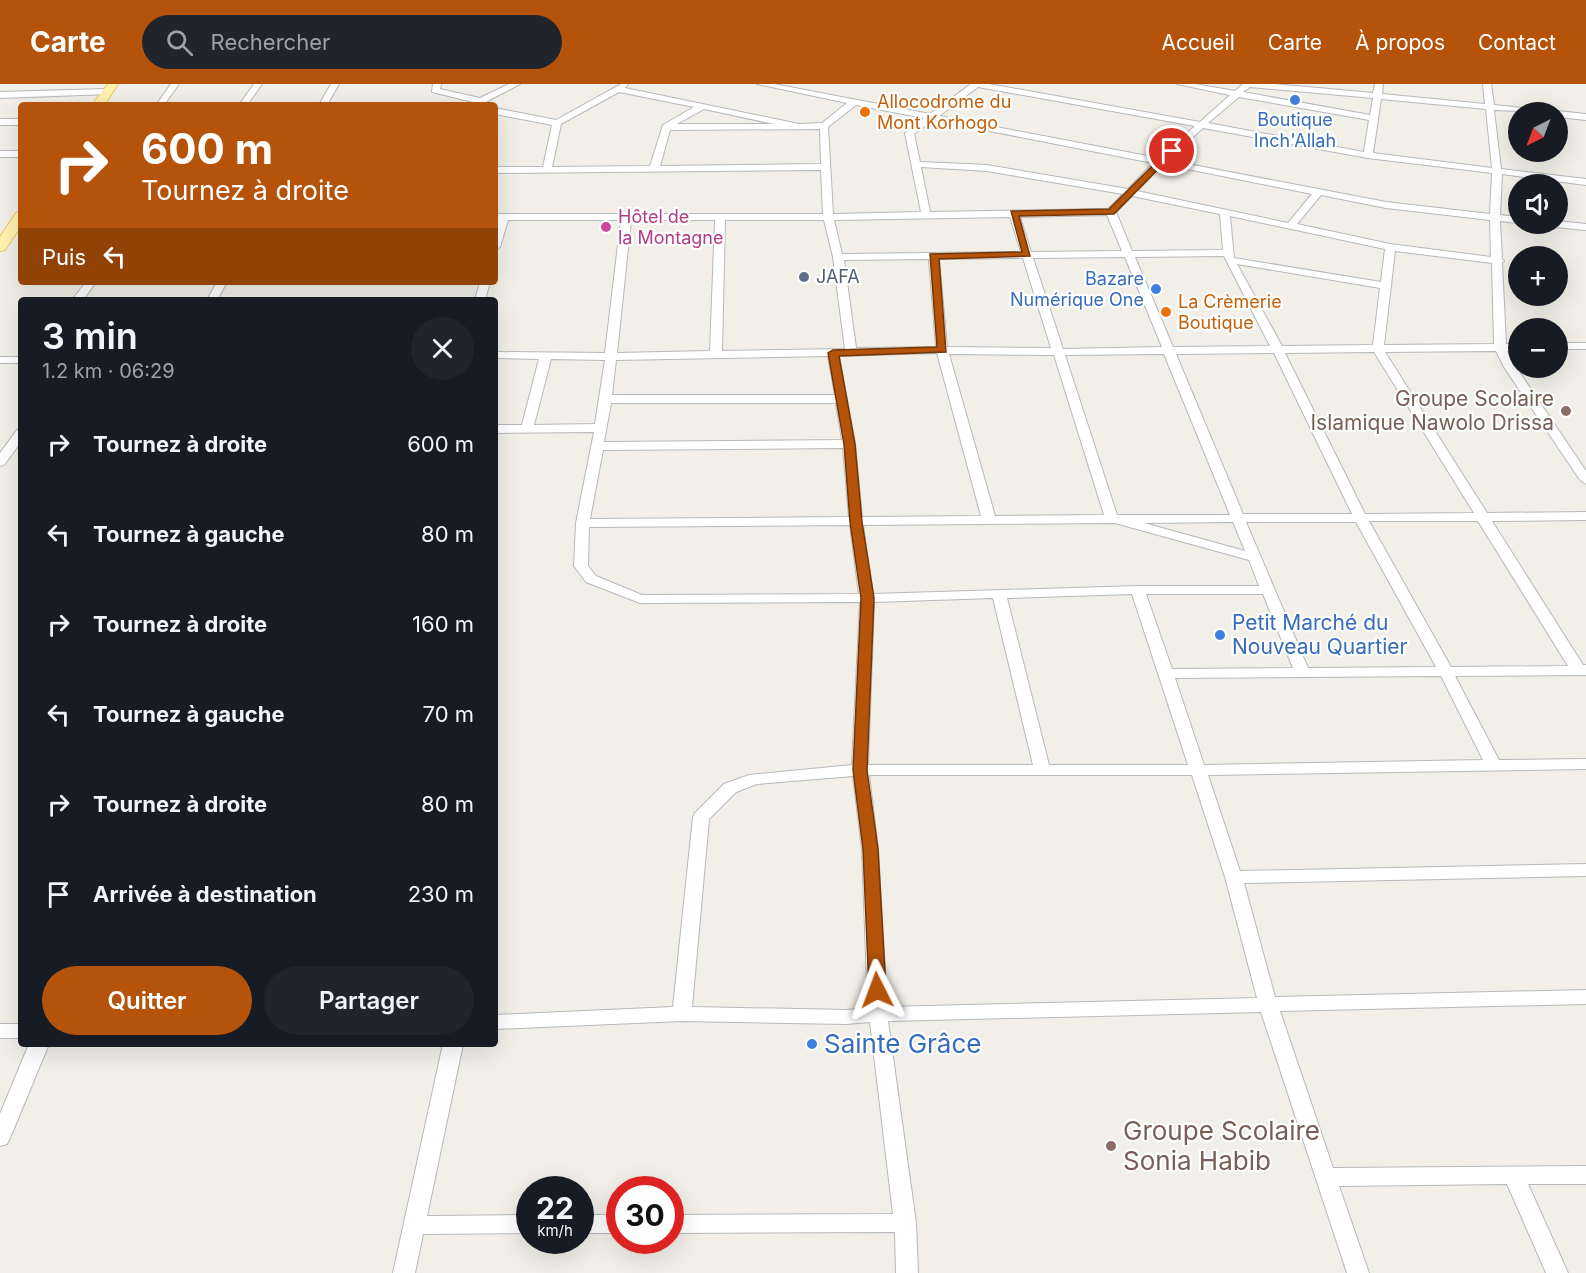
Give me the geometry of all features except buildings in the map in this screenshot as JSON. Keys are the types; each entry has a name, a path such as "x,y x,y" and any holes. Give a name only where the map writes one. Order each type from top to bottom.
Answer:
{"main road":[{"path":"100,102 110,88"},
{"path":"0,247 18,221"}],"street":[{"path":"162,102 175,84"},
{"path":"245,102 258,84"},
{"path":"325,102 335,84"},
{"path":"437,84 435,90 474,102"},
{"path":"479,102 516,84"},
{"path":"498,112 557,123 626,84"},
{"path":"761,84 784,86 931,118 1318,192 1419,210 1508,218"},
{"path":"926,215 909,133 976,84 1333,149 1369,151 1497,173 1586,182"},
{"path":"1181,84 1374,118"},
{"path":"499,217 828,217 1111,212 1158,163 1248,84 1508,109"},
{"path":"1369,151 1379,84"},
{"path":"1488,84 1497,173 1495,217 1499,261 1500,347 1510,367 1586,480"},
{"path":"0,95 110,88"},
{"path":"617,89 798,126"},
{"path":"666,127 824,126 854,102"},
{"path":"654,169 666,127 704,106"},
{"path":"1568,115 1586,117"},
{"path":"0,122 18,122"},
{"path":"547,169 557,123"},
{"path":"824,126 828,217 838,257 851,353"},
{"path":"0,154 18,154"},
{"path":"915,164 987,168 1128,192 1390,247 1499,261"},
{"path":"498,170 827,167"},
{"path":"1290,226 1318,192"},
{"path":"1111,212 1302,672"},
{"path":"1225,212 1228,257 1278,350 1361,519 1446,672 1494,766"},
{"path":"1014,213 1111,518"},
{"path":"626,216 602,428 583,523 581,566 591,579 640,599 867,598 1138,590 1267,590"},
{"path":"716,354 720,216"},
{"path":"1568,225 1586,227"},
{"path":"1390,247 1378,349 1582,670"},
{"path":"838,257 1027,254 1228,257 1385,286"},
{"path":"934,256 942,350 989,520"},
{"path":"79,297 89,285"},
{"path":"1568,346 1586,346"},
{"path":"498,354 610,357 942,350 1059,352 1508,347"},
{"path":"833,353 849,444 856,522 867,598 860,770 870,849 878,1014 905,1223 907,1273"},
{"path":"527,428 546,355"},
{"path":"0,360 18,360"},
{"path":"606,399 841,399"},
{"path":"498,429 602,428"},
{"path":"0,462 18,437"},
{"path":"597,446 849,444"},
{"path":"583,523 1586,516"},
{"path":"1111,518 1253,557"},
{"path":"1138,590 1234,877 1268,1005 1358,1273"},
{"path":"999,593 1042,768"},
{"path":"1166,674 1582,670"},
{"path":"682,1014 701,817 730,788 755,779 860,770 1042,768 1198,770 1586,764"},
{"path":"1234,877 1586,870"},
{"path":"498,1022 682,1014 846,1017 878,1014 1586,997"},
{"path":"0,1031 18,1031"},
{"path":"0,1138 38,1047"},
{"path":"404,1273 452,1047"},
{"path":"1327,1177 1586,1175"},
{"path":"1514,1176 1557,1273"},
{"path":"684,1224 905,1223"},
{"path":"414,1225 516,1224"}],"place":[{"name":"Boutique Inch'Allah","path":"1295,100"},
{"name":"Allocodrome du Mont Korhogo","path":"865,112"},
{"name":"Hôtel de la Montagne","path":"606,227"},
{"name":"JAFA","path":"804,277"},
{"name":"Bazare Numérique One","path":"1156,289"},
{"name":"La Crèmerie Boutique","path":"1166,312"},
{"name":"Groupe Scolaire Islamique Nawolo Drissa","path":"1566,411"},
{"name":"Petit Marché du Nouveau Quartier","path":"1220,635"},
{"name":"Sainte Grâce","path":"812,1044"},
{"name":"Groupe Scolaire Sonia Habib","path":"1111,1146"}],"route":[{"path":"877,990 870,849 860,770 867,598 856,522 849,444 833,353 942,350 934,256 1027,254 1014,213 1111,212 1128,192 1172,151"}]}
